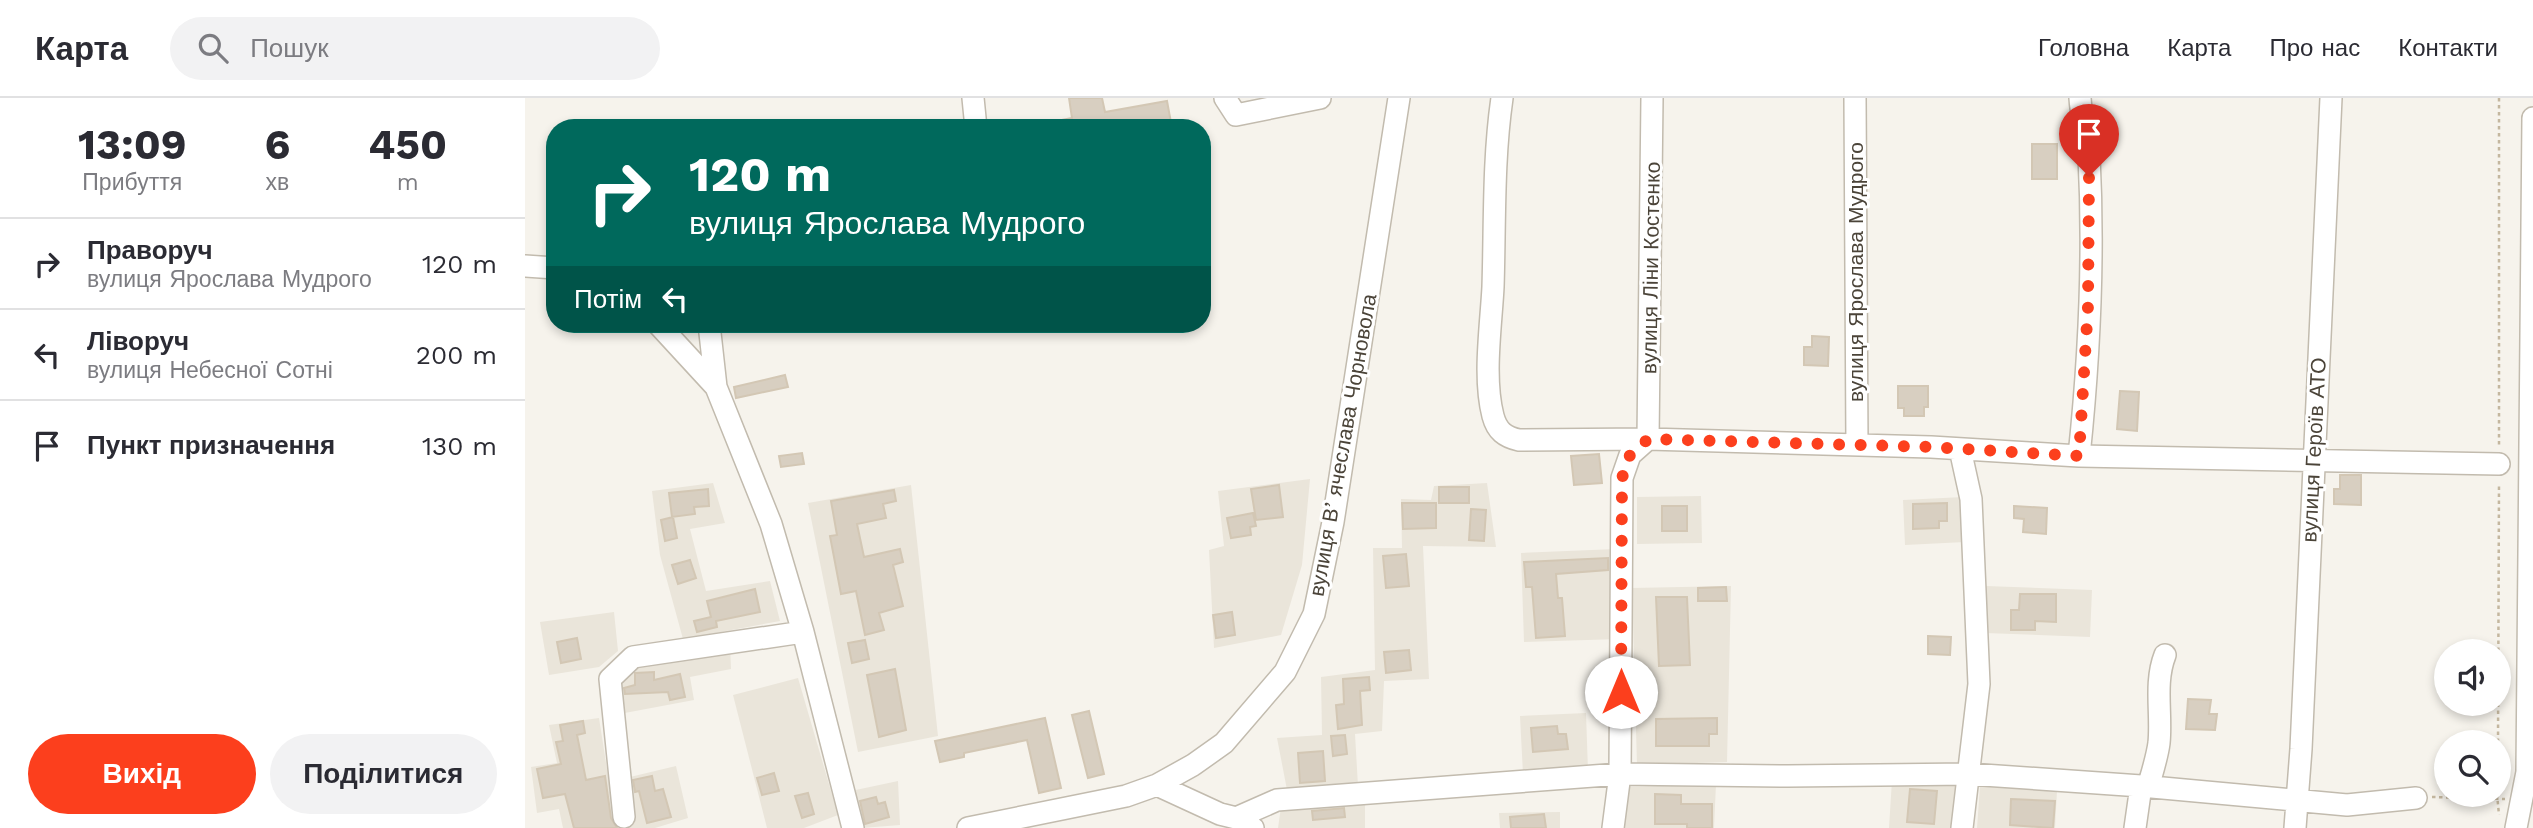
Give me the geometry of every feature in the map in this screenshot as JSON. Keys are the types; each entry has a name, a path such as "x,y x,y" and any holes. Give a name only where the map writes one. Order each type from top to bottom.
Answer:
{"street":[{"path":"973,98 975,119"},
{"path":"1225,98 1236,115 1320,98"},
{"name":"вулиця Вʼячеслава Чорновола","path":"968,828 1126,796 1157,785 1193,765 1224,743 1285,672 1314,614 1335,508 1399,98"},
{"path":"1501,98 1496,155 1490,399 1493,418 1499,430 1507,437 1519,440 1648,439 1961,449 2079,456 2499,464"},
{"name":"вулиця Ліни Костенко","path":"1648,439 1652,98"},
{"name":"вулиця Ярослава Мудрого","path":"1855,98 1857,446"},
{"path":"2079,456 2085,372 2090,217 2089,155 2080,98"},
{"name":"вулиця Героїв АТО","path":"2295,828 2331,98"},
{"path":"2508,823 2527,772 2533,117"},
{"path":"525,266 546,267"},
{"path":"666,333 716,387"},
{"path":"710,333 716,387 771,524 803,632 853,828"},
{"path":"1613,828 1621,774 1622,478 1630,455 1648,439"},
{"path":"1961,449 1971,499 1979,684 1962,828"},
{"path":"624,817 610,679 633,657 803,632"},
{"path":"2135,828 2144,787 2159,746 2159,680 2165,655"},
{"path":"1157,785 1245,823 1277,800 1621,774 1969,774 2347,805 2416,798"}],"path":[{"path":"2498,730 2499,98"},
{"path":"2416,798 2434,796"},
{"path":"2500,807 2508,823"}],"shaded area":[{"path":"1310,479 1302,565 1281,635 1214,648 1209,550 1224,546 1218,491"},
{"path":"713,483 725,523 690,529 706,591 770,581 780,621 683,639 660,555 652,491"},
{"path":"1487,483 1496,547 1423,546 1429,679 1384,681 1382,731 1355,734 1358,786 1288,795 1277,738 1322,735 1321,677 1375,670 1373,548 1402,548 1401,499 1431,500 1434,486"},
{"path":"911,485 938,736 858,752 808,503"},
{"path":"1701,496 1702,543 1637,544 1637,497"},
{"path":"1963,497 1965,542 1905,545 1903,500"},
{"path":"1616,549 1619,639 1524,642 1521,553"},
{"path":"1731,586 1727,762 1637,765 1632,588"},
{"path":"1986,586 2092,590 2090,637 1985,633"},
{"path":"614,612 618,651 599,667 549,675 540,622"},
{"path":"730,644 731,669 690,677 694,700 614,715 610,672"},
{"path":"798,678 838,815 804,828 767,828 733,695"},
{"path":"1586,713 1588,771 1523,774 1520,716"},
{"path":"599,718 609,782 676,766 688,818 655,828 563,828 559,809 537,813 531,767 557,763 549,725"},
{"path":"1892,780 1962,784 1959,828 1889,828"},
{"path":"898,781 900,825 862,828 851,791"},
{"path":"1716,784 1714,828 1623,828 1628,787"},
{"path":"1980,786 2057,791 2055,828 1977,828"},
{"path":"1365,801 1365,828 1278,828 1281,807"},
{"path":"1560,812 1560,828 1500,828 1499,813"}],"building":[{"path":"1069,98 1102,98 1105,112 1167,101 1170,119 1067,119 1072,118"},
{"path":"2032,144 2057,144 2057,179 2032,179"},
{"path":"1812,336 1829,337 1828,366 1804,365 1804,347 1812,347"},
{"path":"785,375 788,387 736,398 734,387"},
{"path":"1898,386 1928,386 1928,407 1924,407 1924,416 1904,416 1904,408 1898,408"},
{"path":"2120,391 2139,392 2137,431 2117,429"},
{"path":"802,453 804,464 781,467 779,456"},
{"path":"1599,454 1602,483 1574,485 1571,456"},
{"path":"2340,475 2361,475 2361,505 2334,504 2334,489 2340,489"},
{"path":"1279,485 1283,517 1256,520 1251,489"},
{"path":"1439,487 1469,487 1469,503 1439,503"},
{"path":"708,489 709,506 694,507 695,514 672,517 669,493"},
{"path":"894,490 896,501 883,504 886,518 857,524 864,557 900,549 903,562 893,565 903,606 879,613 884,630 865,635 856,591 841,594 830,536 837,535 831,501"},
{"path":"1402,503 1436,503 1436,528 1403,529"},
{"path":"1947,503 1947,521 1939,521 1939,528 1913,529 1913,504"},
{"path":"1662,506 1687,506 1687,531 1662,531"},
{"path":"2014,506 2047,508 2046,534 2023,532 2024,519 2014,518"},
{"path":"1471,509 1486,510 1484,541 1469,540"},
{"path":"1253,513 1256,526 1250,527 1251,535 1231,538 1227,518"},
{"path":"673,517 677,538 665,541 661,520"},
{"path":"1406,554 1409,586 1386,588 1383,556"},
{"path":"1608,558 1608,570 1556,574 1558,598 1562,598 1565,636 1536,638 1532,587 1526,587 1524,562"},
{"path":"690,560 696,578 678,584 672,565"},
{"path":"1726,587 1727,601 1698,601 1698,588"},
{"path":"755,589 760,612 716,621 717,627 697,632 694,621 711,617 707,601"},
{"path":"2020,594 2056,594 2056,622 2035,621 2035,630 2011,630 2011,610 2019,610"},
{"path":"1656,597 1687,597 1690,665 1659,666"},
{"path":"1232,612 1235,635 1216,638 1213,615"},
{"path":"1928,636 1951,637 1950,655 1928,654"},
{"path":"577,638 581,659 561,663 557,642"},
{"path":"865,640 869,659 852,663 848,643"},
{"path":"1409,650 1411,670 1386,673 1384,652"},
{"path":"895,669 906,730 879,737 867,675"},
{"path":"654,672 654,680 680,674 685,697 670,700 668,692 625,694 624,688 635,685 635,673"},
{"path":"1369,677 1370,690 1360,691 1362,725 1338,729 1336,705 1344,704 1343,679"},
{"path":"2188,699 2211,700 2209,714 2217,714 2215,730 2186,729"},
{"path":"1089,711 1104,774 1088,778 1072,715"},
{"path":"1045,718 1061,788 1039,793 1027,740 964,753 964,757 940,762 935,741"},
{"path":"1717,718 1717,734 1709,734 1709,746 1656,746 1656,719"},
{"path":"583,721 585,733 577,735 586,780 605,776 611,818 617,828 574,828 565,794 543,798 537,769 561,764 556,742 563,741 560,725"},
{"path":"1557,726 1558,734 1566,734 1568,749 1533,752 1531,728"},
{"path":"1345,735 1347,754 1333,756 1331,736"},
{"path":"1323,751 1325,781 1300,783 1298,753"},
{"path":"774,773 779,791 762,795 757,778"},
{"path":"652,776 655,791 663,789 671,817 647,823 639,791 635,792 633,780"},
{"path":"1910,789 1937,791 1934,824 1907,822"},
{"path":"808,793 814,814 802,818 795,796"},
{"path":"1655,794 1681,795 1681,804 1712,804 1712,828 1687,828 1687,824 1655,824"},
{"path":"876,797 878,804 885,802 889,817 865,824 860,801"},
{"path":"2011,799 2055,801 2053,828 2010,825"},
{"path":"1344,808 1345,817 1313,820 1312,811"},
{"path":"1544,814 1546,828 1511,828 1510,817"}],"route":[{"path":"1621,692 1622,478 1630,455 1648,439 1931,447 2079,456 2088,306 2089,176"}]}
